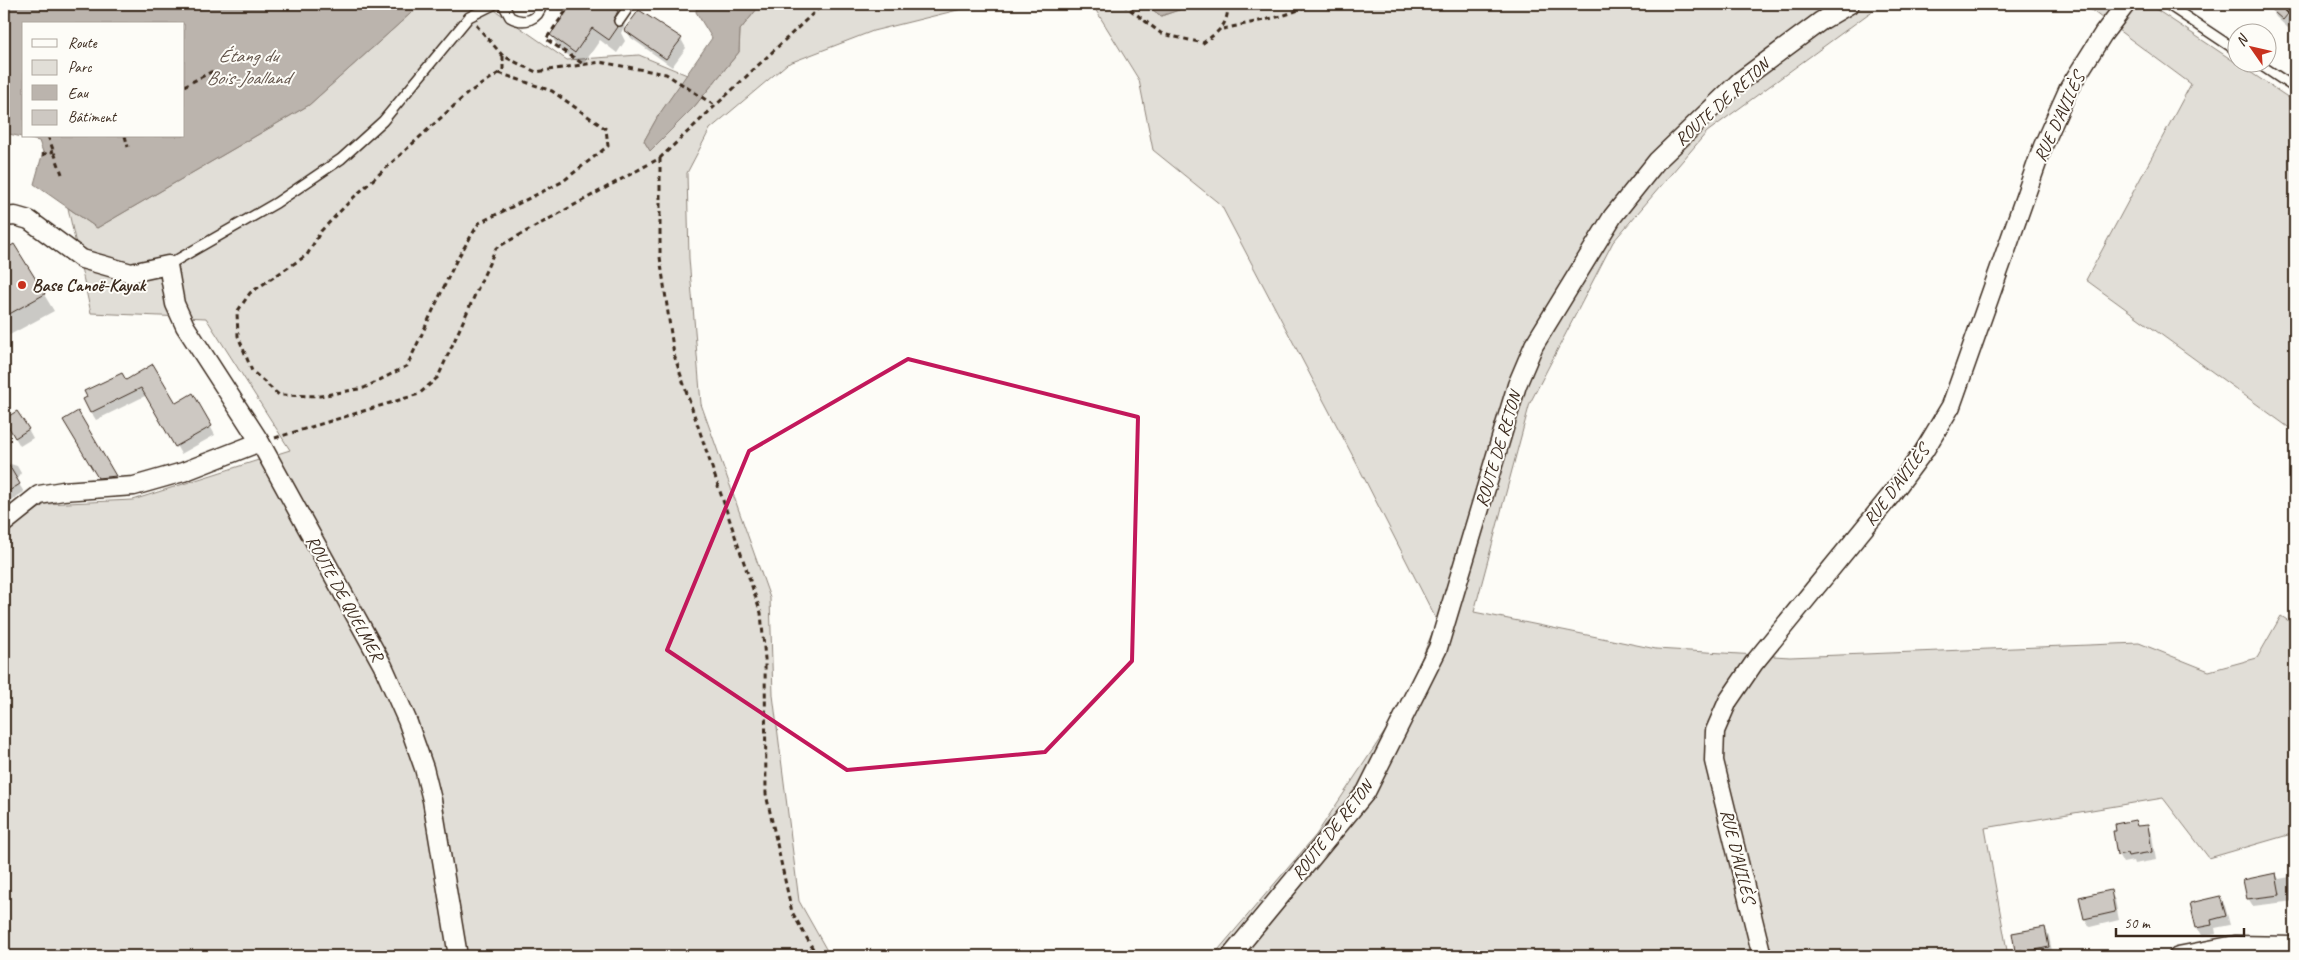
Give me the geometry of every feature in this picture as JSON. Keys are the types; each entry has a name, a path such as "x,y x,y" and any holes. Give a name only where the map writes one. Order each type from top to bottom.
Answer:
{"street":[{"name":"ROUTE DE RETON","path":"1230,956 1366,792 1438,648 1514,393 1534,345 1613,216 1658,161 1740,81 1821,20 1850,4"},
{"name":"RUE D'AVILÈS","path":"1762,956 1714,761 1714,731 1728,701 1754,663 1892,494 1924,451 1951,406 2043,146 2069,88 2103,34 2126,4"},
{"path":"4,217 15,216 29,220 82,259 131,274 168,265"},
{"name":"ROUTE DE QUELMER","path":"168,265 175,304 185,326 260,442 383,666 408,720 424,768 432,800 458,956"},
{"path":"4,523 39,495 63,491 134,486 183,472 260,442"},
{"path":"2178,956 2235,945 2295,946"}],"lane":[{"path":"168,265 276,203 341,158 383,121 469,17 496,4"},
{"path":"503,4 510,17 522,22 534,18 542,4"},
{"path":"619,21 628,8 622,4"},
{"path":"2167,4 2226,43"},
{"path":"2286,4 2295,12"},
{"path":"2271,72 2295,88"}],"path":[{"path":"570,4 546,39 584,64"},
{"path":"260,442 419,394 438,377 496,248 660,158 823,4"},
{"path":"1123,4 1162,34 1203,42 1222,29 1282,16 1313,5 1331,4"},
{"path":"1222,29 1228,12 1228,4"},
{"path":"469,17 503,56 536,72 600,62 666,74 714,105"},
{"path":"503,56 503,74"},
{"path":"185,85 215,70"},
{"path":"499,73 503,74 552,90 606,130 608,146 562,182 479,223 456,261 407,366 364,388 320,396 279,395 252,371 238,336 237,312 250,293 307,255 321,231 353,198 468,93 499,73"},
{"path":"49,138 62,174"},
{"path":"126,138 128,147"},
{"path":"42,155 54,152"},
{"path":"660,158 660,257 674,356 761,613 765,659 766,794 792,912 817,956"}],"highlighted area":[{"path":"908,359 1138,417 1132,661 1045,752 847,770 667,650 749,451"}],"green space":[{"path":"421,4 486,4 567,60 639,55 687,75 658,116 644,141 650,150 694,107 739,52 740,30 761,4 982,4 873,31 787,64 710,129 687,173 689,258 701,404 770,598 773,695 799,901 830,956 4,956 4,534 45,504 133,500 290,450 206,318 91,313 68,208 97,228 309,105"},
{"path":"1092,4 1145,4 1161,16 1196,4 1885,4 1868,14 1707,132 1613,242 1530,403 1474,612 1656,649 1790,657 2139,643 2209,671 2257,658 2281,616 2295,625 2295,833 2209,858 2163,798 1985,828 2008,956 1213,956 1316,835 1402,706 1437,621 1221,205 1153,150 1139,80"},
{"path":"2083,4 2148,4 2226,56 2226,72 2250,72 2295,102 2295,432 2086,280 2191,84"}],"water":[{"name":"Étang du Bois-Joalland","path":"4,4 421,4 309,105 97,228 34,184 43,152 39,141 26,138 185,138 185,22 22,22 22,137 9,134 4,141"},
{"path":"697,4 761,4 740,30 739,52 694,107 650,151 644,141 658,116 712,38 696,12"},
{"path":"1145,4 1196,4 1161,16"}],"building":[{"path":"572,4 608,4 618,11 613,21 618,27 609,40 592,28 575,53 550,35"},
{"path":"2265,4 2280,4 2288,14 2283,20"},
{"path":"639,10 682,38 666,59 624,30"},
{"name":"Base Canoë-Kayak","path":"14,244 45,294 4,317 4,250"},
{"path":"153,364 176,403 193,393 212,426 175,447 141,388 90,413 83,399 87,397 84,391 122,373 126,380"},
{"path":"17,411 29,429 15,438 4,419"},
{"path":"78,411 116,476 98,478 63,420"},
{"path":"4,457 20,484 4,494"},
{"path":"2135,820 2137,826 2148,825 2152,852 2128,856 2127,853 2117,855 2113,831 2116,831 2115,824"},
{"path":"2276,873 2280,895 2247,899 2243,880"},
{"path":"2111,890 2115,912 2084,919 2079,897"},
{"path":"2220,896 2226,916 2211,920 2212,925 2196,928 2190,903"},
{"path":"2045,927 2049,947 2022,953 2022,950 2015,951 2012,933"}],"place":[{"name":"Base Canoë-Kayak","path":"22,285"}]}
